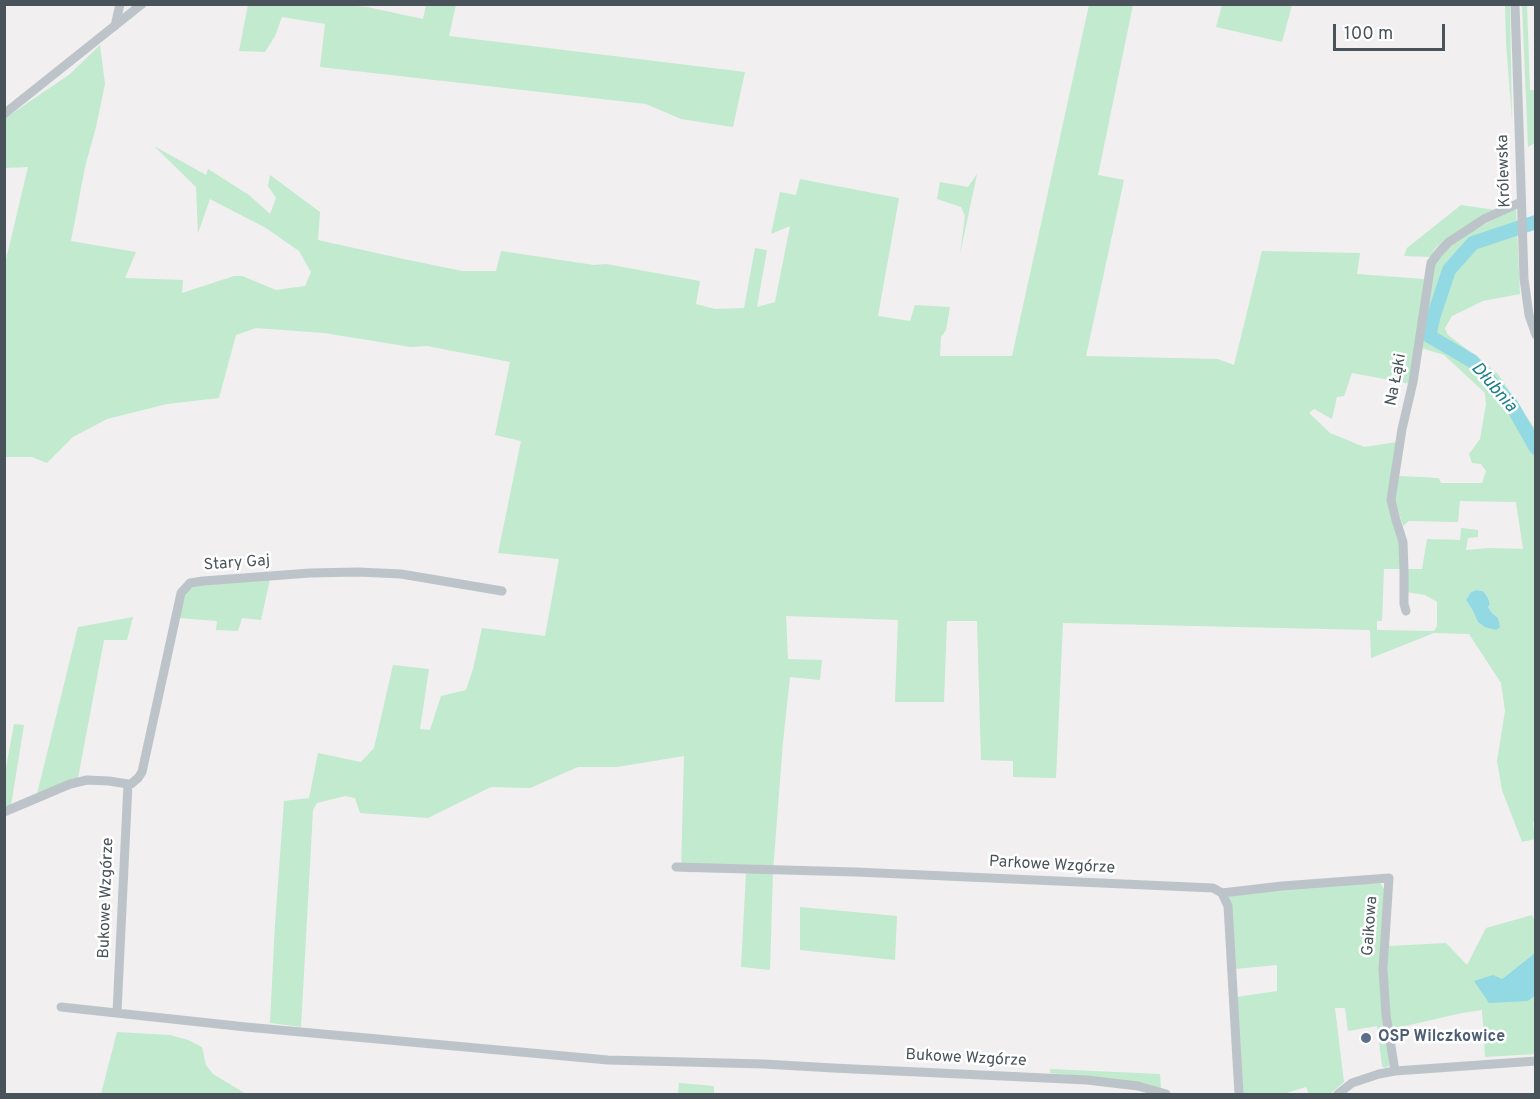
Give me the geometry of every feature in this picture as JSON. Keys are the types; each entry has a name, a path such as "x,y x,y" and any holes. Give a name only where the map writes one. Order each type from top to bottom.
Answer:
{"street":[{"path":"115,26 120,4"},
{"path":"4,114 142,4"},
{"name":"Królewska","path":"1515,4 1524,279 1529,315 1536,335"},
{"name":"Na Łąki","path":"1406,611 1403,542 1391,500 1402,429 1413,382 1431,263 1449,242 1484,219 1522,206"},
{"name":"Stary Gaj","path":"128,784 131,784 142,772 181,592 190,583 310,573 358,572 401,574 502,591"},
{"path":"4,812 70,784 87,780 128,784"},
{"name":"Bukowe Wzgórze","path":"117,1012 128,784"},
{"name":"Parkowe Wzgórze","path":"676,867 1213,888 1222,893"},
{"name":"Gaikowa","path":"1222,893 1282,885 1389,878 1383,969 1386,1015 1395,1071"},
{"path":"1222,893 1228,906 1239,1063 1239,1095"},
{"name":"Bukowe Wzgórze","path":"61,1007 246,1027 608,1060 764,1064 1087,1080 1138,1086 1166,1095"},
{"path":"1338,1095 1352,1083 1395,1071 1536,1061"}],"green space":[{"path":"248,5 346,5 423,19 426,5 456,5 449,36 745,72 733,127 681,119 646,104 320,67 325,24 282,17 275,36 265,52 239,51"},
{"path":"1089,5 1133,5 1098,175 1124,180 1086,356 1218,359 1234,365 1262,251 1360,253 1357,274 1424,279 1411,384 1352,373 1344,396 1337,397 1332,419 1314,409 1309,413 1330,433 1364,447 1397,442 1388,502 1400,543 1401,569 1384,569 1382,621 1377,621 1377,630 1434,631 1437,626 1437,602 1425,595 1406,592 1408,569 1422,569 1427,539 1460,540 1461,528 1478,530 1478,537 1468,538 1466,550 1523,549 1516,502 1460,501 1458,522 1409,521 1403,526 1395,499 1399,476 1439,478 1441,483 1482,483 1486,471 1481,464 1472,463 1469,454 1480,439 1486,404 1485,393 1444,355 1421,348 1436,258 1466,235 1516,208 1520,294 1483,301 1452,316 1445,328 1448,335 1498,374 1535,429 1536,818 1533,823 1535,839 1522,842 1502,790 1497,761 1505,711 1501,683 1469,634 1434,633 1371,658 1370,630 1063,623 1056,778 1013,777 1013,761 981,760 977,621 947,621 944,702 895,702 898,620 786,616 788,659 822,660 820,680 790,677 773,871 770,970 741,967 746,873 681,872 684,756 617,767 578,767 530,788 491,787 428,818 360,813 355,798 345,796 317,803 313,810 301,1027 270,1023 284,801 309,798 318,753 361,762 374,748 393,665 429,669 420,729 430,730 441,696 466,690 482,628 545,636 559,559 498,553 521,441 495,435 510,362 427,346 411,347 324,333 256,328 236,335 219,398 167,404 107,419 73,437 47,463 32,457 5,457 5,264 28,167 5,168 4,119 70,74 100,45 105,84 85,167 71,241 136,252 125,278 183,280 182,293 234,276 242,276 276,290 305,286 311,272 299,251 266,228 210,199 198,233 196,187 154,146 206,175 208,169 249,195 270,214 276,198 268,186 270,175 320,212 318,240 462,271 496,271 501,251 594,265 606,264 700,281 696,304 715,309 744,308 755,248 767,250 757,307 775,302 790,226 771,234 780,192 796,195 800,179 899,198 878,316 910,321 915,305 950,307 946,330 941,337 940,356 1012,356","holes":["1483,591 1490,603 1488,607 1498,618 1478,622 1466,600 1471,592"]},
{"path":"1222,5 1292,5 1282,42 1216,27"},
{"path":"1505,5 1510,5 1512,120 1506,42"},
{"path":"1522,5 1527,5 1530,90 1536,90 1535,143 1528,147"},
{"path":"977,174 960,254 965,216 961,207 937,199 940,182 968,187"},
{"path":"1461,205 1496,210 1461,229 1435,248 1431,257 1404,256 1407,248"},
{"path":"270,579 261,620 242,618 238,631 216,630 217,621 179,618 184,592 192,585"},
{"path":"133,617 127,640 104,640 78,778 37,794 78,627"},
{"path":"14,724 24,725 11,805 5,808 5,773"},
{"path":"1380,883 1385,890 1389,1066 1385,1068 1382,1066 1377,1026 1348,1031 1345,1008 1335,1008 1344,1082 1330,1094 1309,1094 1306,1087 1283,1094 1243,1094 1236,997 1277,991 1277,965 1234,969 1229,896 1290,888"},
{"path":"800,907 897,916 895,960 800,950"},
{"path":"1532,915 1535,921 1535,953 1502,979 1528,1001 1535,996 1535,1054 1485,1057 1482,1010 1392,1029 1387,996 1389,946 1446,943 1467,965 1486,928"},
{"path":"117,1032 170,1035 188,1040 202,1047 206,1065 213,1074 246,1094 101,1094"},
{"path":"1050,1069 1160,1074 1161,1090 1101,1078 1050,1073"},
{"path":"679,1083 714,1086 714,1094 678,1094"}],"water":[{"path":"1483,591 1490,604 1488,607 1498,618 1500,627 1496,630 1478,622 1466,600 1471,592"},
{"path":"1535,953 1535,996 1528,1001 1489,1003 1474,981 1493,975 1502,979"}],"waterway":[{"name":"Dłubnia","path":"1536,222 1473,243 1449,270 1429,336 1472,361 1511,404 1536,448"}],"place":[{"name":"OSP Wilczkowice","path":"1366,1038"}]}
